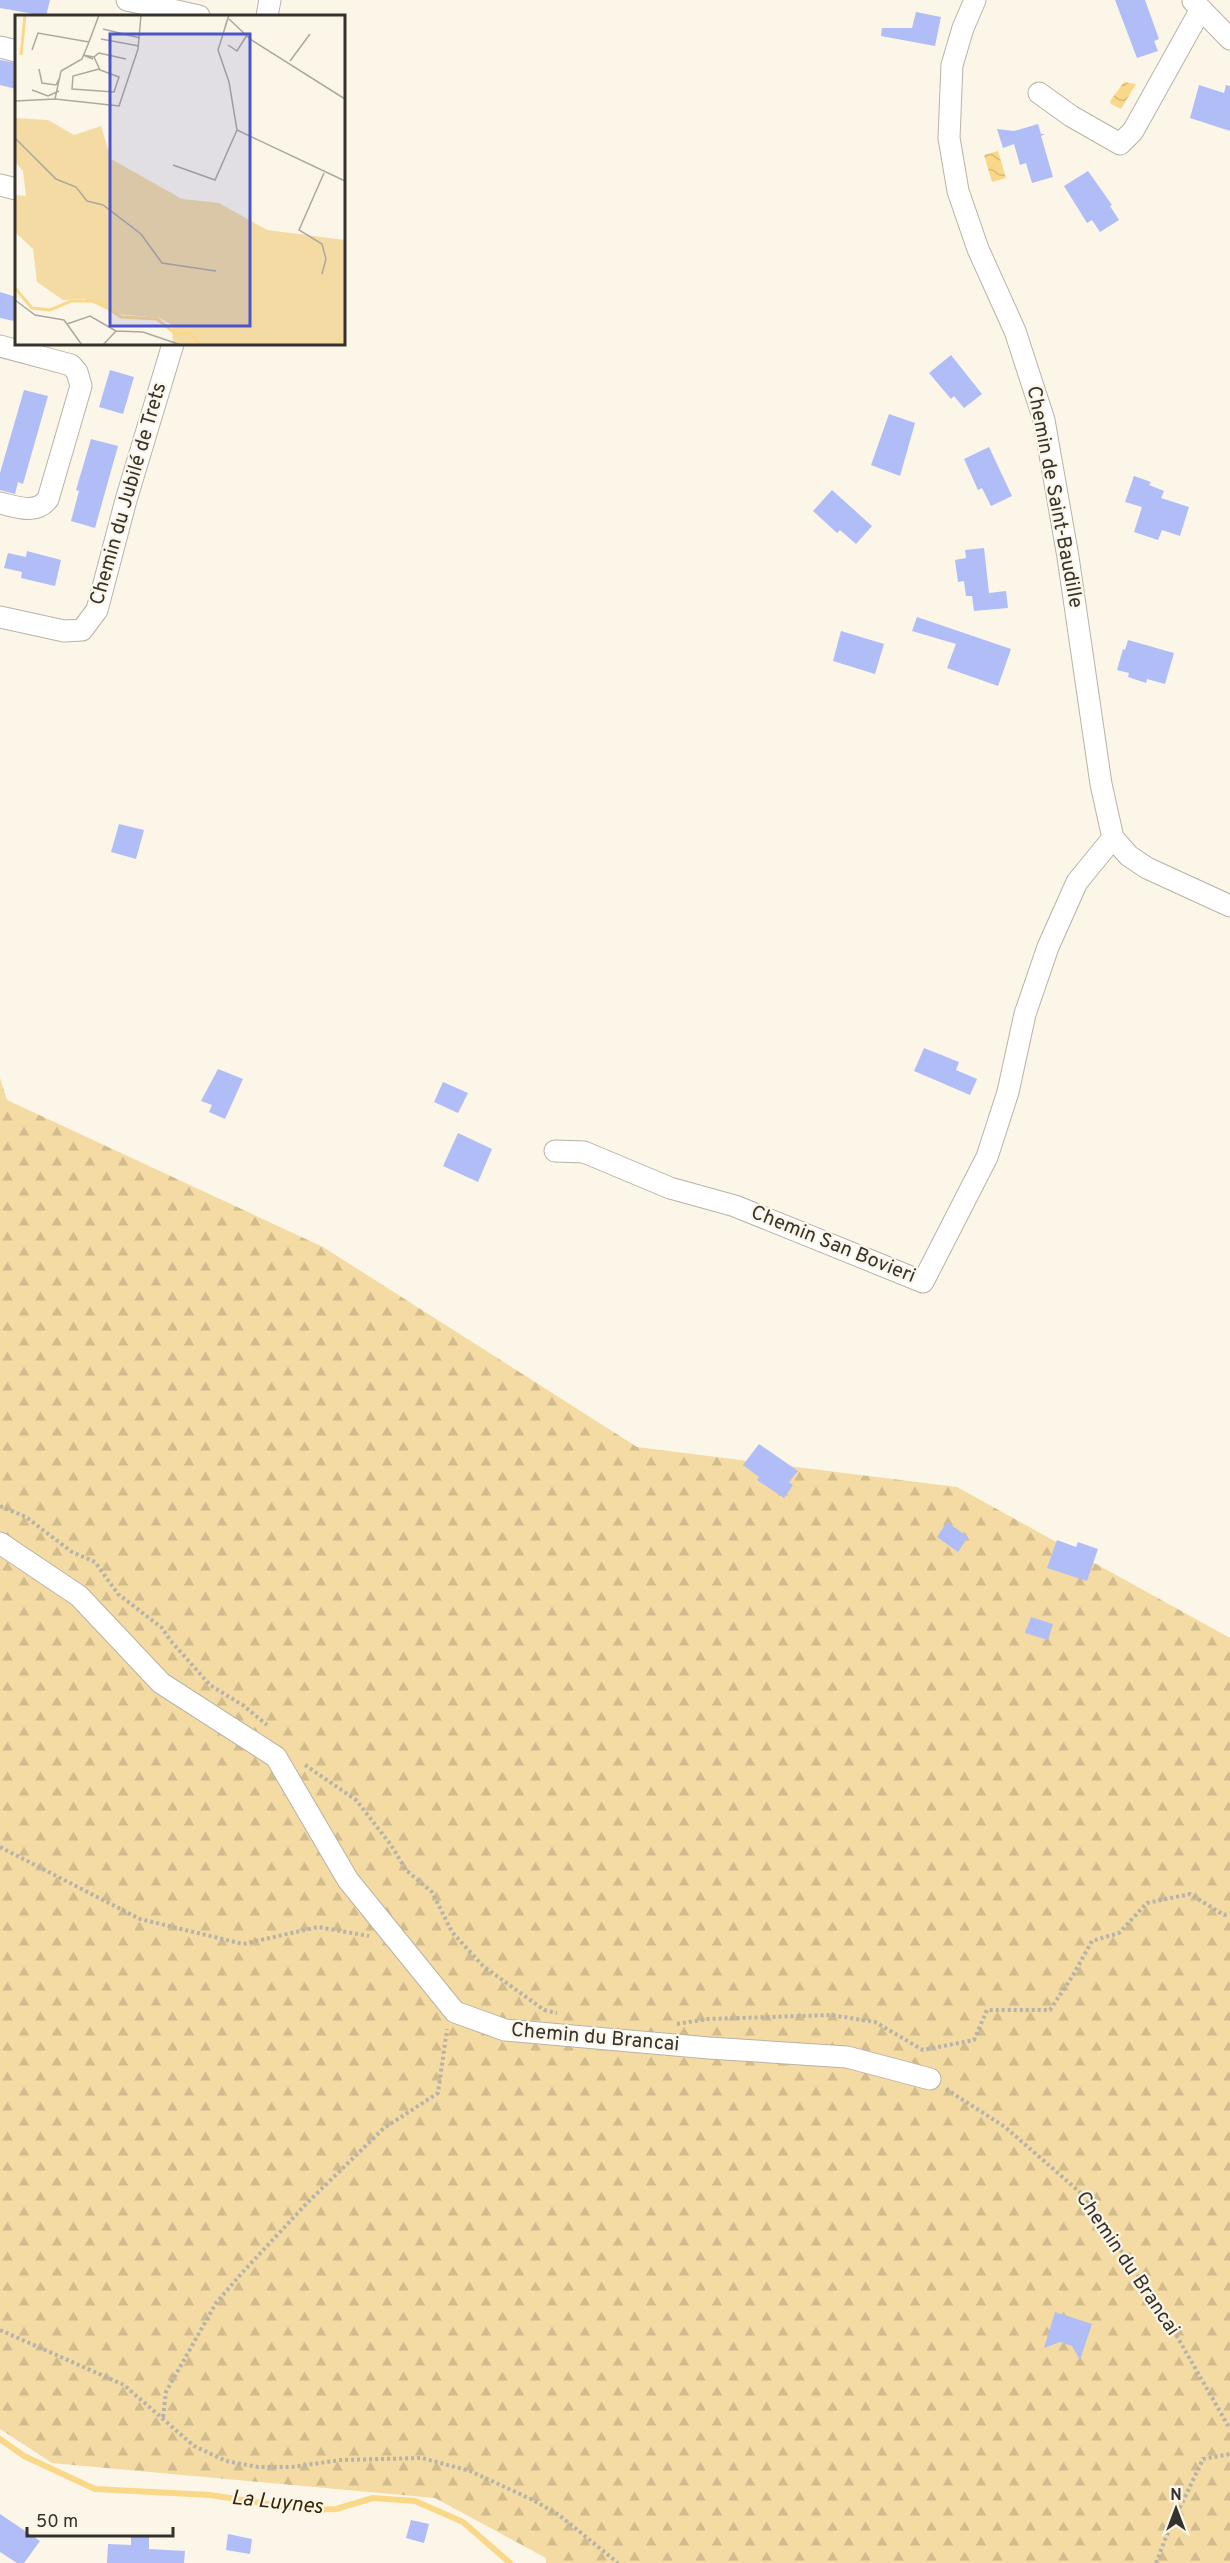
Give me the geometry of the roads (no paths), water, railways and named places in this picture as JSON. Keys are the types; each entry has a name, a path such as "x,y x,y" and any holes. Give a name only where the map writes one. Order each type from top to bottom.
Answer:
{"street":[{"path":"127,0 194,15"},
{"path":"267,15 270,0"},
{"name":"Chemin de Saint-Baudille","path":"975,0 963,28 952,65 949,138 958,191 968,224 1015,331 1044,420 1068,557 1101,784 1113,838"},
{"path":"1039,93 1071,116 1120,144 1132,131 1197,4 1230,39"},
{"path":"0,47 15,51"},
{"path":"0,185 15,189"},
{"name":"Chemin du Jubilé de Trets","path":"0,617 64,631 82,630 97,610 126,500 173,345"},
{"path":"0,346 70,365 77,372 81,386 48,499 44,504 32,509 0,503"},
{"path":"1113,838 1129,856 1147,868 1230,906"},
{"name":"Chemin San Bovieri","path":"555,1151 584,1152 670,1188 735,1206 923,1282 987,1157 1008,1092 1025,1014 1048,947 1077,882 1113,838"},
{"name":"Chemin du Brancai","path":"0,1543 80,1596 161,1683 276,1757 348,1880 455,2012 505,2030 709,2048 847,2057 930,2079"}],"water":[{"path":"1124,82 1136,84 1121,109 1111,104 1110,101"},
{"path":"998,151 1006,178 992,182 984,155"}],"waterway":[{"name":"La Luynes","path":"0,2439 24,2456 95,2489 210,2495 308,2510 336,2509 373,2498 415,2501 463,2522 510,2563"}]}
